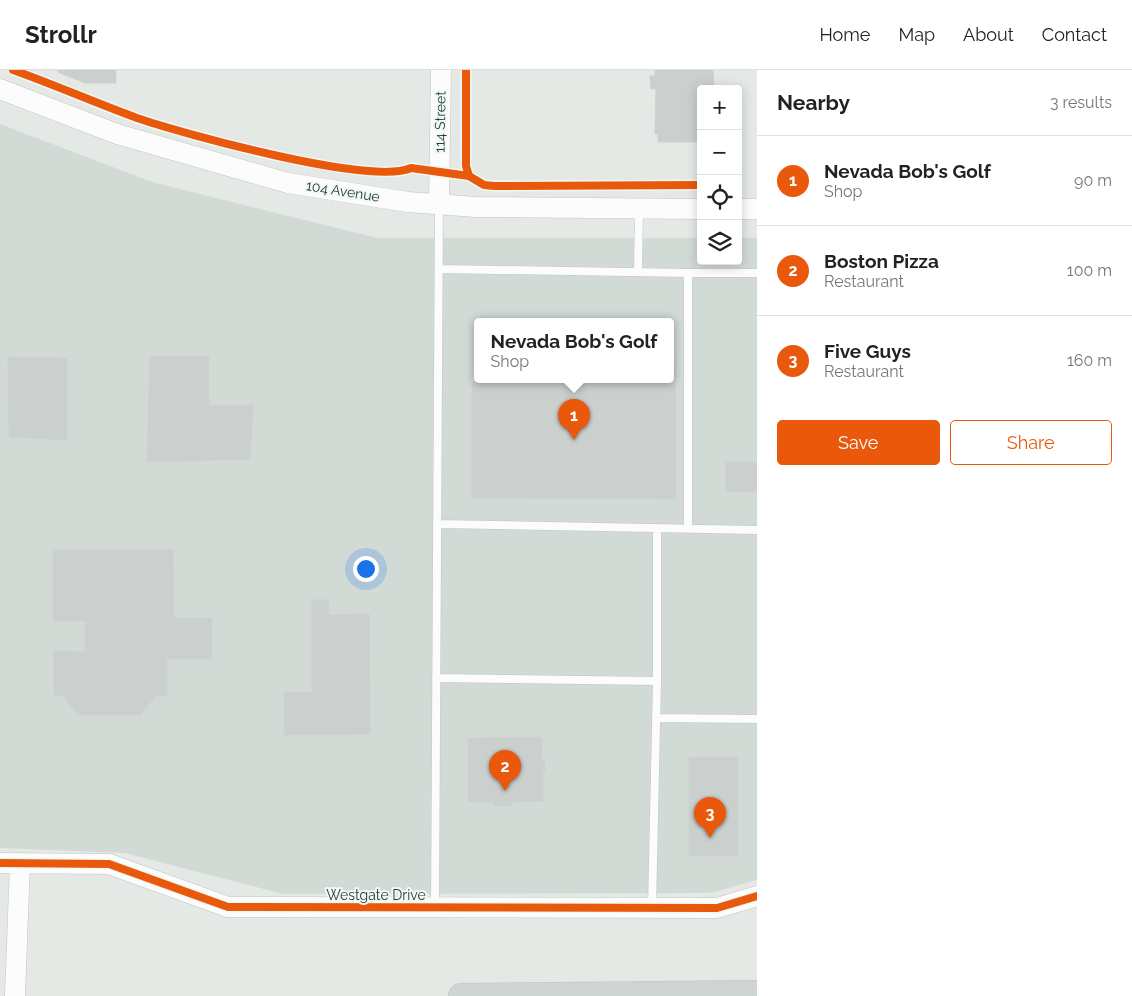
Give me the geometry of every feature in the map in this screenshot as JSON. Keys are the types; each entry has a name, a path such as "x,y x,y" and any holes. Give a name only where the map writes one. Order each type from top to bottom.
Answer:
{"main road":[{"path":"461,996 757,993"}],"street":[{"name":"114 Street","path":"439,204 441,70"},
{"name":"104 Avenue","path":"0,89 117,134 288,183 439,204 476,207 697,208"},
{"path":"742,209 757,209"},
{"name":"Westgate Drive","path":"0,863 109,864 228,907 717,908 757,896"},
{"path":"15,996 20,863"}],"lane":[{"path":"435,908 439,204"},
{"path":"638,272 639,208"},
{"path":"439,269 757,273"},
{"path":"688,273 688,528"},
{"path":"437,524 757,530"},
{"path":"652,908 657,681 657,528"},
{"path":"436,678 657,681"},
{"path":"656,718 757,719"}],"shaded area":[{"path":"0,124 152,182 377,238 697,238 697,265 742,265 742,238 757,238 757,880 710,893 283,894 125,853 0,848"}],"building":[{"path":"58,70 116,70 116,83 85,83 58,72"},
{"path":"655,70 713,70 714,85 697,85 697,142 658,142 658,134 655,134 656,89 651,89 650,76 655,76"},
{"path":"675,354 676,499 472,498 472,382 674,383"},
{"path":"150,356 209,357 209,406 253,405 250,459 147,462"},
{"path":"8,357 67,358 67,440 9,437"},
{"path":"726,462 757,462 757,492 726,492"},
{"path":"53,550 173,550 174,618 212,618 212,659 167,659 167,696 156,696 142,712 142,715 78,715 64,696 54,696 54,651 85,652 85,621 53,621"},
{"path":"312,600 329,600 329,615 369,614 370,734 284,735 284,692 312,692"},
{"path":"542,737 542,760 545,760 543,801 511,802 511,806 494,806 494,802 468,802 468,738"},
{"path":"689,757 738,757 738,856 689,856"}],"cycle path":[{"path":"13,70 137,118 234,146 320,164 358,170 390,172 411,168 469,176 484,185 494,186 697,185"},
{"path":"466,70 466,166 469,176"},
{"path":"0,863 109,864 228,907 717,908 757,896"}],"place":[{"name":"Nevada Bob's Golf","path":"574,440"},
{"name":"Boston Pizza","path":"505,791"},
{"name":"Five Guys","path":"710,838"}]}
